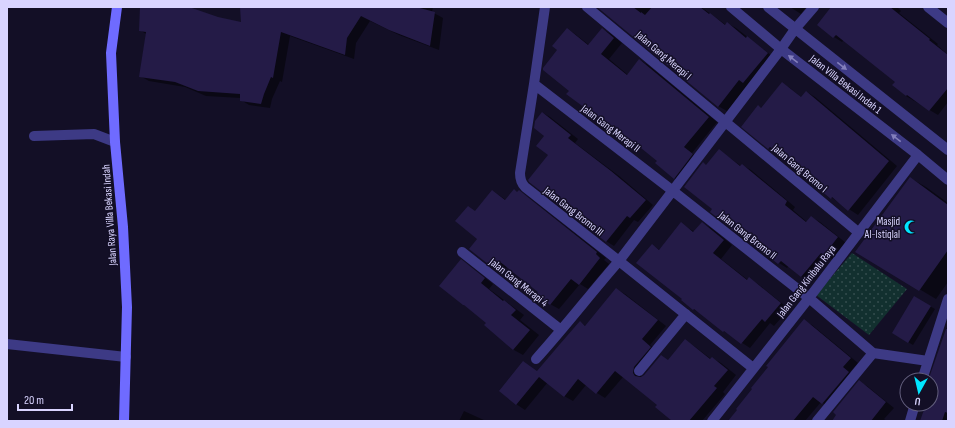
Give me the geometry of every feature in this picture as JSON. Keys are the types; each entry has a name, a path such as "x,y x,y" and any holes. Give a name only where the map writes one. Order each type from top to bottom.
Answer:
{"main road":[{"name":"Jalan Raya Villa Bekasi Indah","path":"118,7 111,53 115,142 123,227 127,307 124,421"}],"street":[{"name":"Jalan Gang Bromo III","path":"546,7 520,173 520,178 524,187 753,368"},
{"name":"Jalan Gang Merapi I","path":"587,7 725,122"},
{"name":"Jalan Villa Bekasi Indah 1","path":"731,7 781,49 948,180"},
{"name":"Jalan Villa Bekasi Indah 1","path":"768,7 948,150"},
{"path":"536,359 619,261 795,29 814,7"},
{"path":"928,7 948,23"},
{"name":"Jalan Gang Merapi II","path":"534,84 673,191"},
{"name":"Jalan Gang Bromo I","path":"725,122 858,232"},
{"path":"34,136 94,134 115,142"},
{"name":"Jalan Gang Kinibalu Raya","path":"712,421 918,155"},
{"name":"Jalan Gang Bromo II","path":"673,191 808,298 873,353"},
{"name":"Jalan Gang Merapi 4","path":"462,252 561,330"},
{"path":"925,372 948,299"},
{"path":"638,371 686,314"},
{"path":"7,344 126,357"},
{"path":"817,421 873,353 928,361"}],"green space":[{"path":"852,253 907,289 869,335 816,295"}],"building":[{"path":"140,7 189,7 218,17 241,22 240,7 416,7 435,12 430,46 389,30 361,16 347,38 345,55 281,32 273,78 271,77 261,104 240,101 240,94 198,91 175,82 139,77 146,32 139,31"},
{"path":"597,7 633,7 645,15 652,7 700,7 725,25 727,22 746,38 747,36 768,53 743,83 739,80 718,107"},
{"path":"831,7 890,7 948,55 948,88 929,111 892,85 895,82 836,35 833,38 817,25"},
{"path":"567,28 588,45 602,28 614,38 601,54 627,75 639,59 709,117 684,147 693,154 674,179 655,163 657,161 631,140 620,133 619,135 566,94 569,91 543,70 557,50 552,46"},
{"path":"782,82 801,97 806,91 889,161 848,211 801,174 803,172 782,154 781,156 770,147 768,149 741,127 758,105 761,108"},
{"path":"542,112 571,135 568,138 646,200 630,218 627,216 606,242 528,180 548,155 536,146 544,136 534,128 535,121"},
{"path":"719,149 740,166 742,164 787,201 785,205 806,222 811,216 838,237 824,255 821,253 801,277 781,261 778,264 743,236 742,237 710,212 712,209 684,187 703,162 706,165"},
{"name":"Masjid Al-Istiqlal","path":"910,177 948,205 948,250 919,291 855,252"},
{"path":"514,189 517,192 519,190 597,252 596,254 600,258 579,285 571,279 550,305 536,294 538,292 499,261 493,268 469,249 477,239 455,221 468,206 475,211 492,190 505,200"},
{"path":"681,222 693,232 702,222 724,240 713,253 747,280 749,277 781,303 765,322 762,319 741,344 694,309 693,310 681,300 682,299 636,263 652,244 659,250"},
{"path":"461,259 485,278 481,283 516,310 511,315 530,330 513,350 484,325 486,323 439,286"},
{"path":"616,288 658,320 642,339 651,347 634,367 633,373 635,376 641,377 644,375 661,355 668,360 685,339 710,359 712,357 728,370 714,386 717,388 689,421 672,421 655,407 657,405 615,371 596,394 578,379 564,397 539,377 516,405 499,391 523,361 537,371 580,321 585,326"},
{"path":"914,296 931,306 908,343 892,333"},
{"path":"804,319 851,358 843,367 849,372 822,404 813,397 793,421 728,421 768,367 766,366"},
{"path":"946,329 948,329 948,413 945,412 942,421 920,421 923,412 939,412 939,372 931,372"},
{"path":"859,380 886,402 871,421 832,421 836,415 833,412"}],"place":[{"name":"Masjid Al-Istiqlal","path":"911,227"}]}
